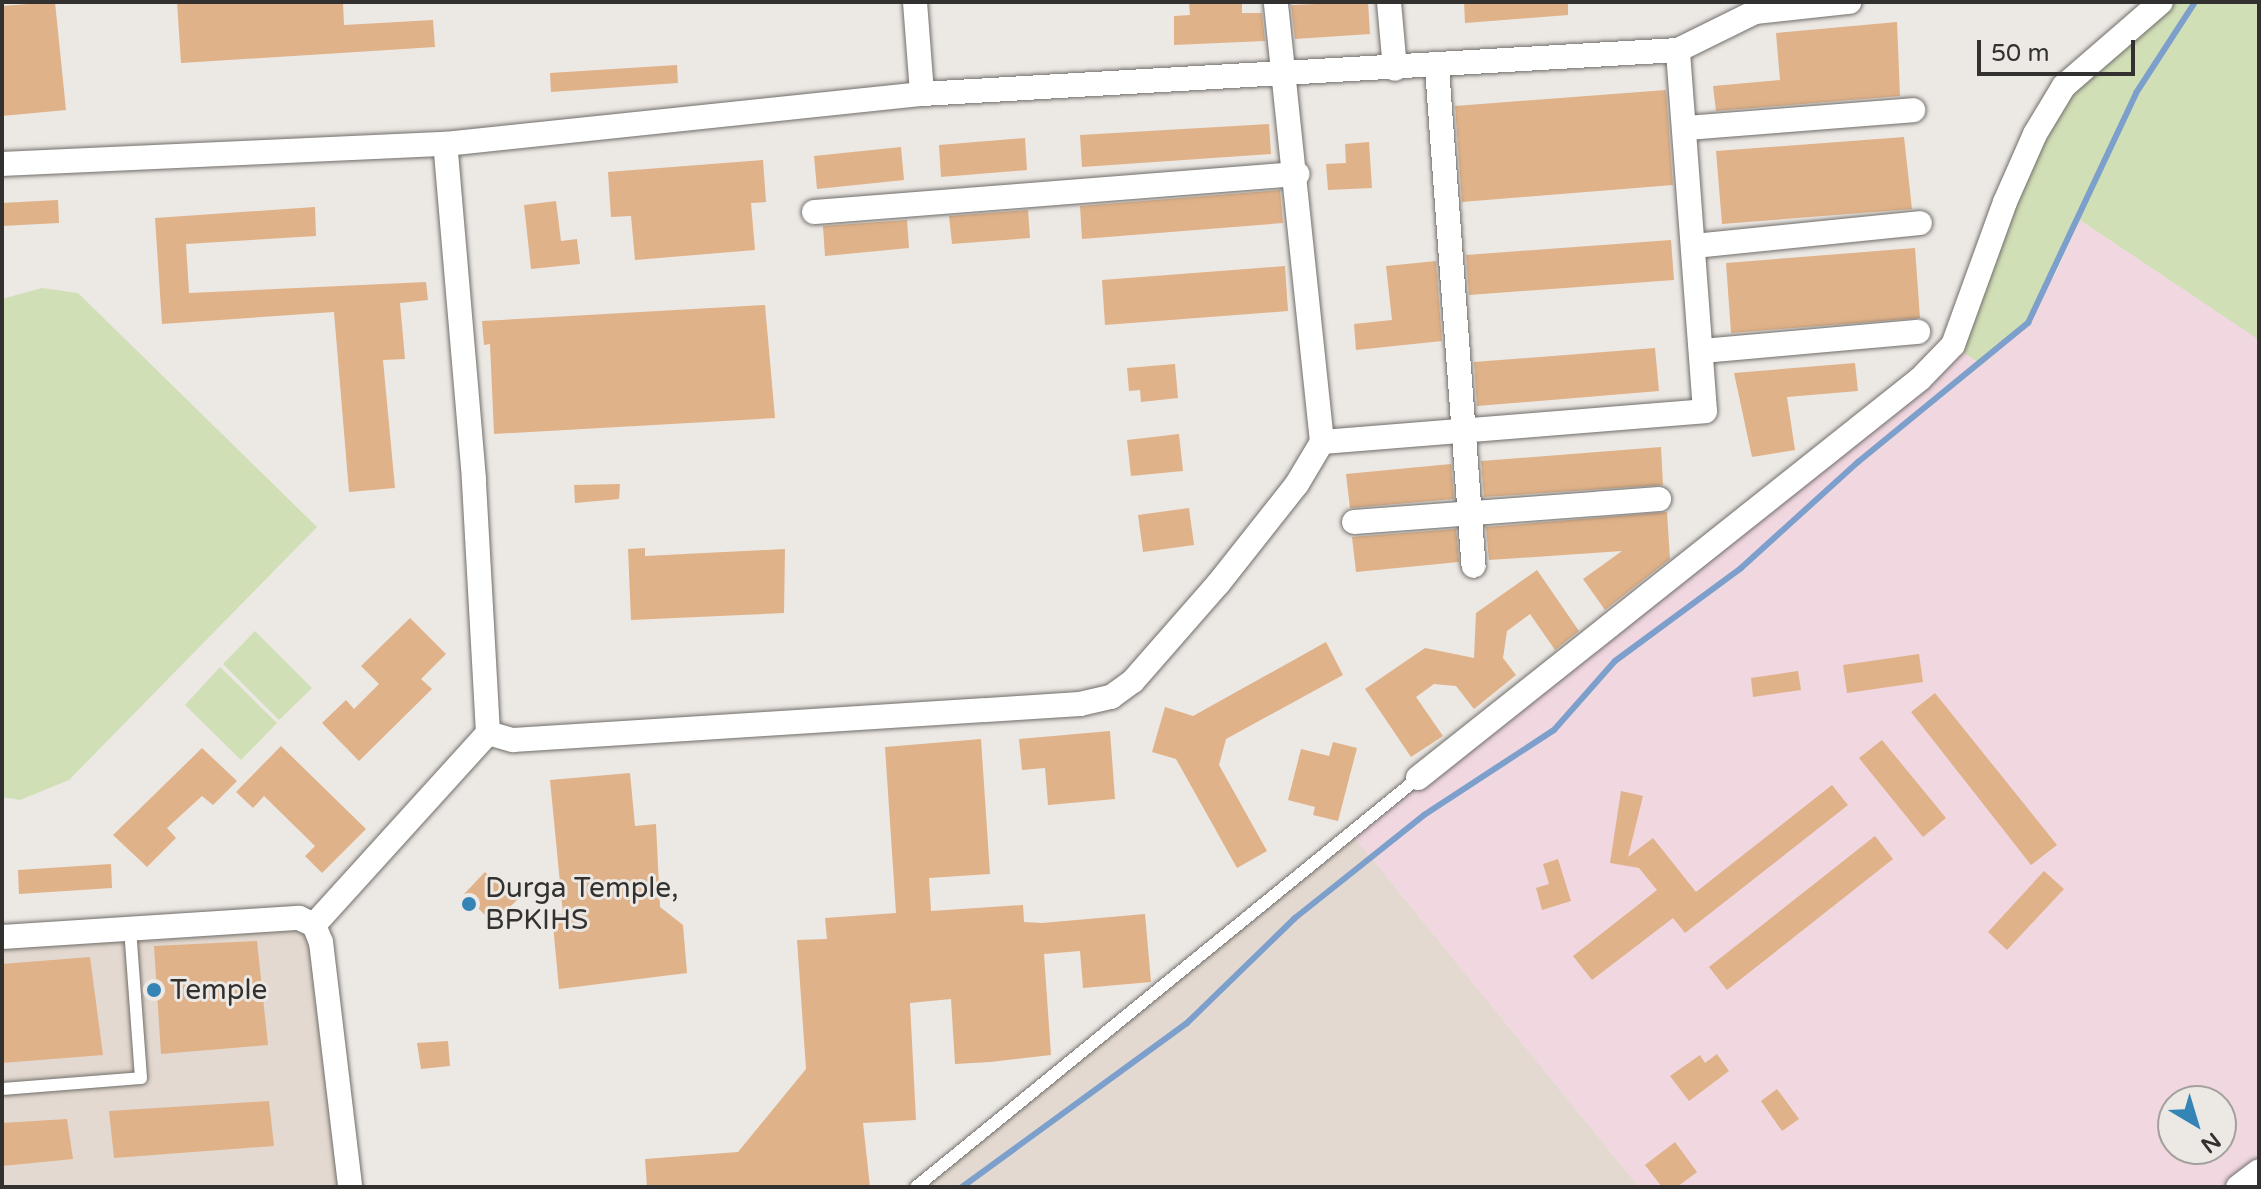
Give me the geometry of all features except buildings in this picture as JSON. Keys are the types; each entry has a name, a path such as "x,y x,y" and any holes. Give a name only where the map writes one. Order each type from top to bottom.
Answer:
{"street":[{"path":"915,2 922,94"},
{"path":"488,733 513,740 1080,704 1111,697 1133,681 1218,584 1297,484 1322,442 1298,174 1276,2"},
{"path":"1389,2 1395,69"},
{"path":"2,164 445,144 922,94 1285,73 1437,68 1678,50 1755,12 1849,2"},
{"path":"1418,778 1920,379 1953,345 2005,202 2035,134 2064,86 2161,2"},
{"path":"1322,442 1705,411 1703,351 1678,50"},
{"path":"1437,68 1461,429 1474,566"},
{"path":"1686,128 1913,110"},
{"path":"314,925 488,733 474,479 445,144"},
{"path":"814,212 1298,174"},
{"path":"1694,246 1920,223"},
{"path":"1703,351 1918,332"},
{"path":"1354,522 1659,499"},
{"path":"2,937 299,918 314,925 321,942 350,1187"},
{"path":"2238,1187 2259,1171"}],"lane":[{"path":"916,1187 1418,778"},
{"path":"2,1089 141,1078 130,928"}],"shaded area":[{"path":"2080,220 2259,340 2259,1172 2240,1187 1639,1187 1351,833 1953,345 1982,365 2055,275"},
{"path":"1351,833 1639,1187 916,1187"},
{"path":"314,925 350,1187 2,1187 2,937"}],"green space":[{"path":"2161,2 2259,2 2259,340 2080,220 2028,323 1982,365 1953,345 2035,134"},
{"path":"42,288 78,293 317,527 69,780 20,800 2,797 2,299"},
{"path":"255,631 312,688 279,720 223,664"},
{"path":"220,667 277,723 241,760 185,705"}],"waterway":[{"path":"962,1187 1187,1023 1295,918 1424,815 1554,730 1615,661 1741,568 1858,462 2028,323 2136,93 2195,2"}],"place":[{"name":"Durga Temple, BPKIHS","path":"469,904"},
{"name":"Temple","path":"154,990"}]}
